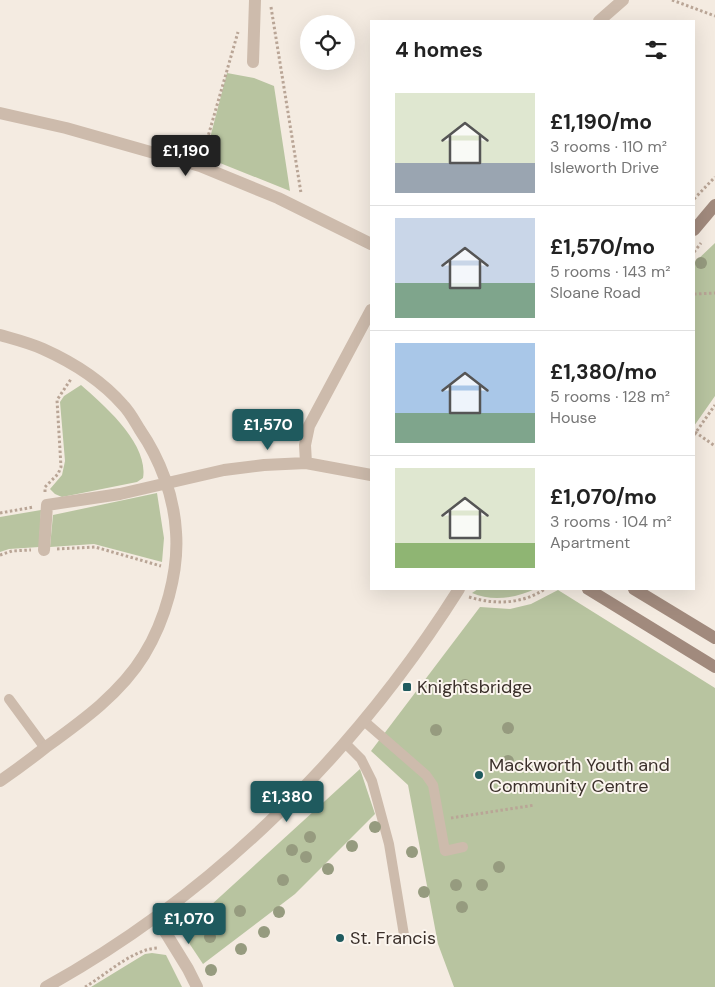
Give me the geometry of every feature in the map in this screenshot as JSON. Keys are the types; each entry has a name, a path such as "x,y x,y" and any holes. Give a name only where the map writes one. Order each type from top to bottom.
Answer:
{"street":[{"path":"253,62 256,0"},
{"path":"600,20 623,0"},
{"path":"0,113 66,128 200,166 278,198 370,244"},
{"path":"695,229 715,205"},
{"path":"306,463 305,445 309,426 370,312"},
{"path":"0,335 42,348 79,369 124,406 149,444 158,462 166,484 176,532 174,569 163,614 144,656 127,679 76,726 0,781"},
{"path":"44,550 46,505 120,494 232,469 264,465 306,463 370,475"},
{"path":"46,987 102,954 156,917 217,869 293,799 345,744 389,690 458,590"},
{"path":"590,590 715,666"},
{"path":"636,590 715,638"},
{"path":"156,917 196,987"}],"lane":[{"path":"8,699 44,748"},
{"path":"364,721 426,775 433,785 445,851 463,847"},
{"path":"345,744 361,759 372,781 389,844 404,935"}],"path":[{"path":"269,0 304,211"},
{"path":"672,0 715,16"},
{"path":"200,166 239,28"},
{"path":"695,198 715,177"},
{"path":"695,294 715,293"},
{"path":"0,513 46,505 45,488 58,474 62,460 57,400 60,393 79,369"},
{"path":"695,433 715,405"},
{"path":"695,435 715,446"},
{"path":"0,555 12,551 95,547 174,569"},
{"path":"458,590 478,599 512,602 544,590"},
{"path":"439,820 534,805"},
{"path":"85,987 138,952 150,948 175,948"}],"green space":[{"path":"227,73 254,78 274,86 290,191 205,157"},
{"path":"715,243 715,396 695,425 695,262"},
{"path":"81,385 112,414 132,439 143,465 143,478 137,482 62,497 50,489 62,475 65,461 60,402 64,396"},
{"path":"157,493 164,538 162,562 94,544 50,547 53,515"},
{"path":"41,510 39,547 9,549 0,552 0,517"},
{"path":"476,590 532,590 504,598 480,596 472,593"},
{"path":"558,590 715,688 715,987 454,987 438,944 408,785 371,751 480,607 510,609 531,604"},
{"path":"360,769 375,814 295,894 203,964 187,940 188,926"},
{"path":"145,954 166,955 182,987 91,987"}],"place":[{"name":"Knightsbridge","path":"407,687"},
{"name":"Mackworth Youth and Community Centre","path":"479,775"},
{"name":"St. Francis","path":"340,938"}]}
